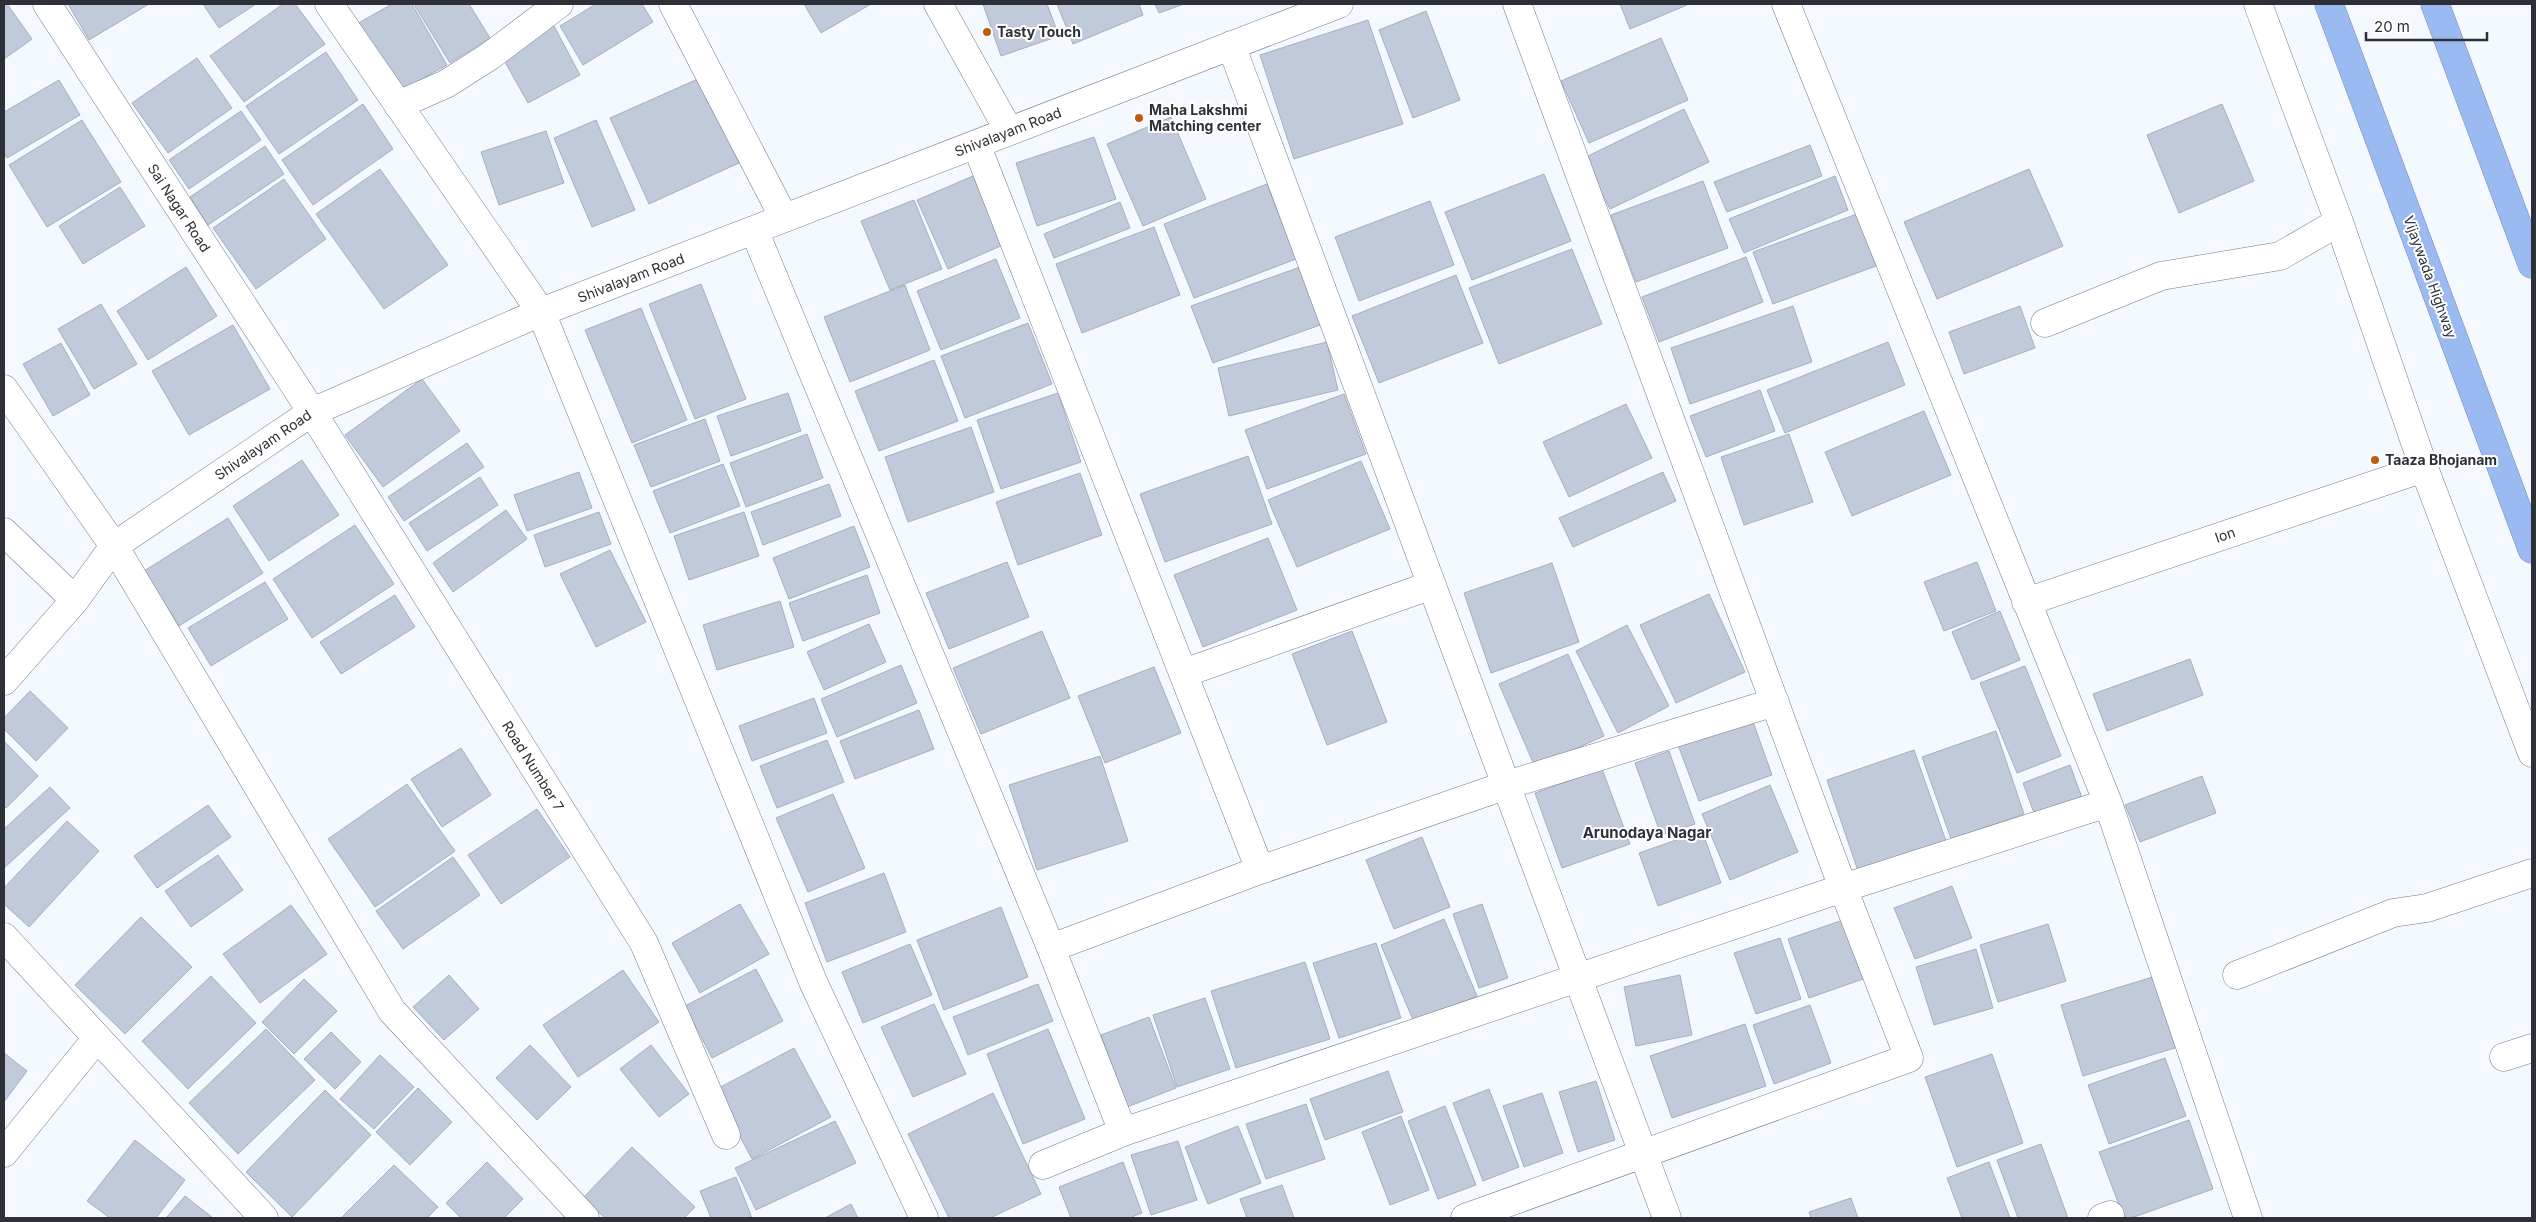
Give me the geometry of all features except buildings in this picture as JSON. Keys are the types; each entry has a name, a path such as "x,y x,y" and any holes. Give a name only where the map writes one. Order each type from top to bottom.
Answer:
{"highway":[{"name":"Vijaywada Highway","path":"2330,4 2532,549"},
{"path":"2435,4 2532,264"}],"street":[{"name":"Sai Nagar Road","path":"46,4 312,412"},
{"path":"329,4 541,312 814,984 924,1218"},
{"path":"398,105 446,84 490,56 559,4"},
{"path":"673,4 784,218"},
{"path":"938,4 1009,131"},
{"name":"Shivalayam Road","path":"4,681 75,600 114,546 312,412 541,312 1339,4"},
{"path":"1465,1218 1645,1155 1910,1058 1843,888 1517,4"},
{"path":"1786,4 2108,803 2248,1218"},
{"path":"2258,4 2338,222 2424,468 2532,753"},
{"path":"1231,46 1667,1218"},
{"path":"976,144 1260,870"},
{"path":"2045,323 2161,276 2280,256 2338,222"},
{"path":"754,230 1051,948 1123,1132"},
{"path":"4,389 114,546 392,1011 584,1218"},
{"name":"Road Number 7","path":"312,412 644,943 726,1135"},
{"name":"Ion","path":"2026,602 2424,468"},
{"path":"4,532 75,600"},
{"path":"1184,673 1432,585"},
{"path":"1051,948 1260,870 1507,785 1775,702"},
{"path":"1042,1165 1123,1132 1843,888 2108,803"},
{"path":"2237,975 2393,912 2426,908 2532,873"},
{"path":"4,937 264,1218"},
{"path":"4,1153 97,1038"},
{"path":"2504,1057 2532,1048"}],"place":[{"name":"Tasty Touch","path":"987,32"},
{"name":"Maha Lakshmi Matching center","path":"1139,118"},
{"name":"Taaza Bhojanam","path":"2375,460"}],"district":[{"name":"Arunodaya Nagar","path":"1647,833"}]}
